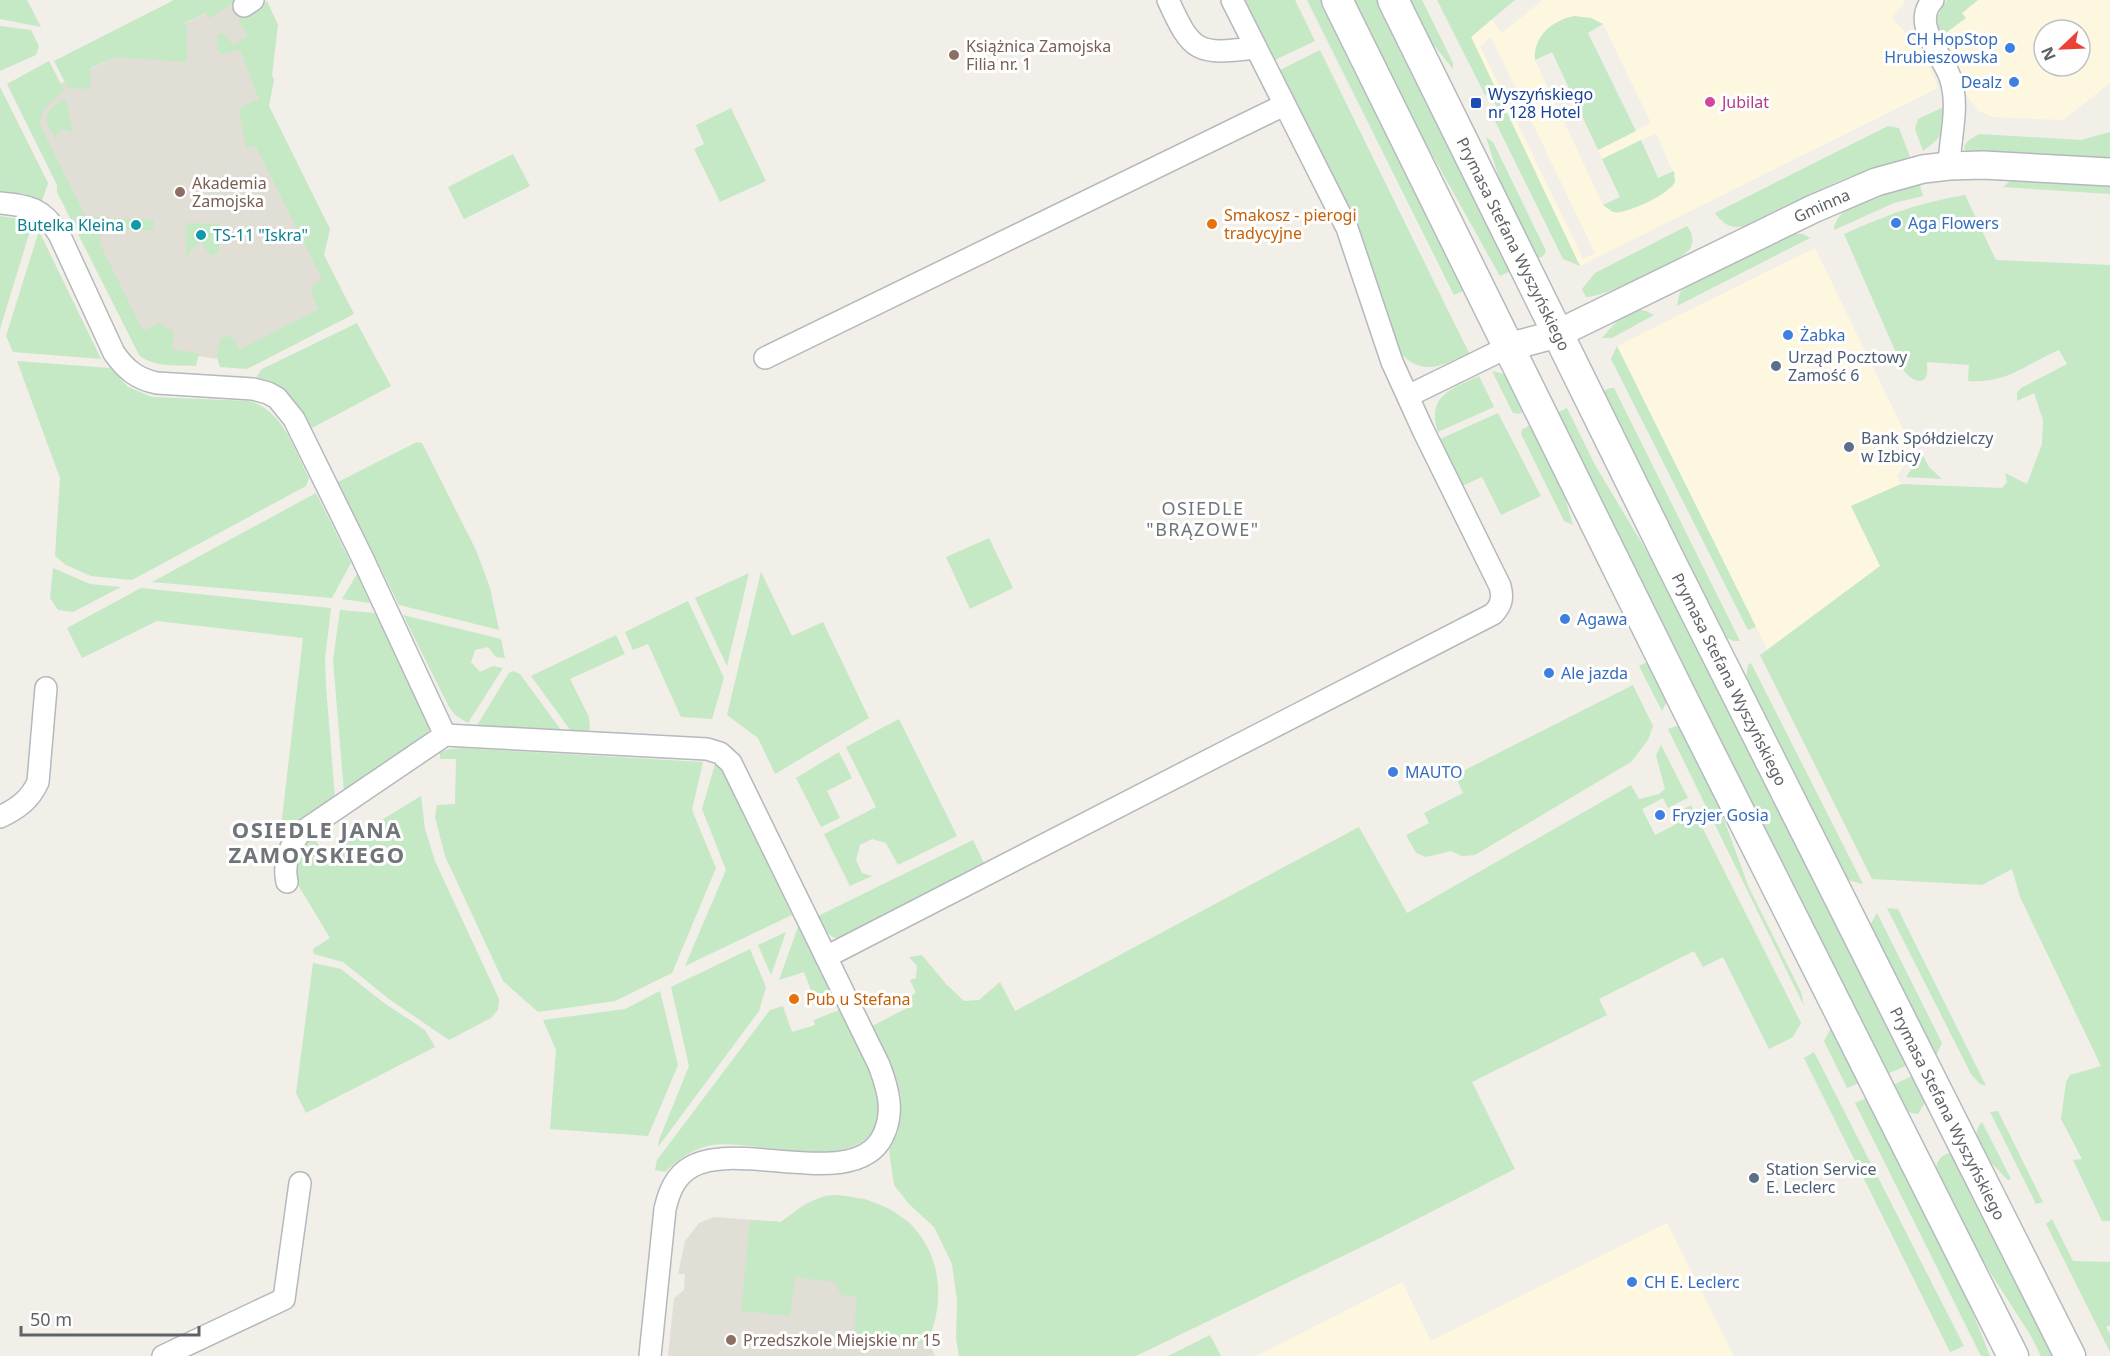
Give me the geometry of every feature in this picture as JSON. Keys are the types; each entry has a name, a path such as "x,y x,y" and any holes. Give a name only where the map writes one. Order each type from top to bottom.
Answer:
{"main road":[{"path":"1337,0 1706,746 2013,1356"},
{"name":"Prymasa Stefana Wyszyńskiego","path":"1393,0 1557,334 2070,1356"}],"street":[{"path":"1167,0 1187,37 1201,49 1224,51 1255,48"},
{"path":"826,957 1499,609 1502,601 1500,586 1408,396 1384,341 1347,228 1232,0"},
{"path":"1933,0 1926,10 1926,30 1949,76 1955,100 1956,116 1948,166"},
{"path":"765,358 1284,105"},
{"name":"Gminna","path":"1508,347 1557,334 1854,190 1900,175 1948,166 1999,165 2110,172"},
{"path":"0,203 39,211 51,223 59,234 114,353 122,365 135,376 158,383 253,389 268,393 285,407 294,419 445,735"},
{"path":"1408,396 1508,347"},
{"path":"0,817 26,800 38,782 46,688"},
{"path":"287,882 286,861 299,834 445,735 707,749 726,757 735,770 879,1065 887,1088 890,1109 886,1129 881,1139 874,1148 853,1159 827,1164 724,1158 701,1162 690,1167 680,1176 673,1186 665,1209 650,1356"},
{"path":"163,1356 284,1299 300,1183"}],"shaded area":[{"name":"Akademia Zamojska","path":"234,0 273,61 264,137 345,299 225,360 147,349 24,101"},
{"path":"1515,0 1492,20 1502,33 1543,0 1903,0 1905,2 1892,18 1918,46 1938,88 1580,266 1471,36","holes":["1574,16 1591,18 1603,24 1651,123 1598,150 1602,159 1656,133 1674,174 1673,187 1622,213 1617,213 1603,205 1535,60 1535,51 1543,33","1491,37 1595,253 1583,259 1480,46"]},
{"name":"CH HopStop Hrubieszowska","path":"1978,0 2110,0 2110,83 2063,120 1993,117 1979,111 1966,95 1961,75 1943,36 1965,18 1961,13"},
{"path":"1815,248 1914,452 1897,476 1901,484 1851,506 1880,566 1768,651 1617,346"},
{"path":"824,1196 865,1199 890,1209 910,1223 920,1235 935,1266 938,1288 938,1301 929,1343 935,1356 668,1356 674,1298 684,1290 685,1274 678,1274 685,1241 699,1223 714,1217 781,1222 805,1204"},
{"path":"1667,1223 1734,1356 1256,1356 1402,1282 1431,1341"}],"green space":[{"path":"0,0 27,0 41,27 0,19"},
{"path":"174,0 238,0 209,18 206,13 185,23 187,62 116,57 91,68 90,89 68,88 54,61"},
{"path":"1245,0 1295,0 1315,41 1275,60"},
{"path":"1307,0 1324,0 1467,289 1454,295"},
{"path":"1352,0 1377,0 1511,271 1500,276 1396,90"},
{"path":"1407,0 1422,0 1453,63 1453,69 1421,29"},
{"path":"1437,0 1515,0 1471,37 1580,266 1563,259 1494,119 1500,114 1491,95 1485,95"},
{"path":"1947,0 1978,0 1962,13 1966,18 1943,35 1937,22 1941,8"},
{"path":"267,1 278,25 272,75 274,80 269,106 330,229 324,255 354,314 247,369 220,367 217,352 222,338 228,336 234,339 239,350 319,309 311,293 314,284 322,279 255,145 247,148 245,143 239,112 243,106 259,99 240,50 222,54 218,50 217,36 221,33 224,33 233,45 248,36 238,20"},
{"path":"1574,16 1591,18 1603,24 1588,33 1636,131 1598,150 1552,52 1535,60 1537,44 1546,30 1559,21"},
{"path":"0,26 31,30 39,46 36,55 0,71"},
{"path":"1320,50 1469,353 1443,364 1427,367 1419,366 1402,355 1352,214 1280,70"},
{"path":"49,61 64,90 45,108 40,125 86,217 104,217 110,229 101,229 100,244 143,331 160,323 174,332 172,349 199,353 196,366 159,364 139,355 57,192 57,185 7,84"},
{"path":"0,87 48,183 42,201 24,194 0,191"},
{"path":"62,100 67,103 73,133 61,130 55,138 47,117 51,109"},
{"path":"1946,106 1942,132 1936,141 1923,151 1915,129 1918,119"},
{"path":"731,108 766,181 720,202 694,149 704,144 696,125"},
{"path":"1888,126 1899,128 1910,157 1836,182 1746,226 1730,226 1715,213"},
{"path":"2110,132 2110,158 2108,159 1969,151 1965,150 1964,146 1979,134 2081,140"},
{"path":"1486,137 1493,142 1546,251 1543,256 1535,260 1506,200"},
{"path":"1641,140 1658,178 1674,171 1675,182 1647,203 1628,210 1613,212 1603,205 1620,197 1602,159"},
{"path":"513,154 530,186 464,219 448,187"},
{"path":"2019,179 2110,185 2110,194 2003,187 2010,181"},
{"path":"1920,185 1923,196 1894,203 1834,230 1838,219 1856,204 1869,198"},
{"path":"1965,195 1996,260 2110,265 2110,1221 2102,1221 2073,1160 2082,1159 2061,1119 2066,1082 2070,1075 2101,1066 2020,897 2012,869 1982,885 1872,879 1760,655 1880,566 1851,506 1901,484 2002,488 2007,482 2005,473 2027,484 2042,444 2043,420 2034,393 2017,401 2017,393 2021,388 2067,364 2059,350 2016,372 1994,379 1968,381 1969,365 1927,362 1926,377 1921,381 1914,380 1904,371 1844,234 1903,210"},
{"path":"0,216 33,221 0,329"},
{"path":"114,218 154,220 153,231 121,229"},
{"path":"186,223 219,224 219,252 211,256 201,242 190,251 186,259"},
{"path":"1687,226 1691,233 1691,247 1674,261 1608,292 1586,297 1582,289 1595,273"},
{"path":"39,231 101,359 13,352 6,336"},
{"path":"1794,234 1803,234 1810,238 1677,306 1680,292 1687,286"},
{"path":"1640,310 1654,315 1612,338 1602,338 1618,321"},
{"path":"357,323 391,386 310,429 295,404 282,390 265,381 255,379 262,369"},
{"path":"1617,346 1756,627 1748,630 1611,359"},
{"path":"17,361 110,368 128,387 152,397 249,401 261,406 271,413 286,432 309,478 306,486 132,580 91,576 66,565 55,556 60,478"},
{"path":"1492,371 1508,375 1526,411 1519,414 1513,413"},
{"path":"1479,376 1494,407 1438,432 1435,420 1439,401 1451,390"},
{"path":"1614,388 1740,641 1724,637 1602,392"},
{"path":"1567,408 1595,465 1671,592 1908,1065 1885,1075 1555,414"},
{"path":"1498,413 1541,496 1501,515 1482,477 1462,486 1440,439"},
{"path":"1531,424 1561,484 1573,525 1564,521 1521,434 1522,430"},
{"path":"417,442 422,443 476,550 490,588 499,630 399,605 338,482"},
{"path":"1922,454 1929,467 1942,479 1906,477"},
{"path":"316,493 351,563 332,598 152,582"},
{"path":"989,538 1013,588 970,609 946,557"},
{"path":"53,568 90,584 121,587 73,612 58,610 50,598"},
{"path":"761,572 792,636 823,622 869,718 775,774 758,738 727,715"},
{"path":"749,573 727,666 695,598"},
{"path":"357,574 370,603 342,599"},
{"path":"141,588 331,608 325,659 335,798 293,826 281,827 303,638 157,621 82,658 67,628"},
{"path":"688,601 724,678 712,719 681,717 648,644 633,650 625,632"},
{"path":"340,610 375,613 430,726 427,735 344,792 333,660"},
{"path":"403,615 501,639 505,658 496,657 488,647 475,650 471,662 480,672 493,666 503,668 468,723 455,715 448,705"},
{"path":"616,635 625,654 570,679 589,717 590,730 571,731 531,676"},
{"path":"1751,663 1863,884 1844,879 1746,679 1748,665"},
{"path":"1648,664 1667,701 1662,711 1639,666"},
{"path":"513,671 520,674 561,730 476,727 509,673"},
{"path":"1633,685 1653,726 1648,740 1631,762 1475,855 1462,856 1451,851 1426,857 1416,853 1406,835 1429,823 1424,813 1463,793 1455,775"},
{"path":"899,719 957,836 898,865 886,843 872,839 860,845 856,860 862,873 872,876 850,886 824,834 876,807 846,747"},
{"path":"1676,726 1683,728 1711,784 1749,888 1801,992 1804,1006 1668,729"},
{"path":"1661,745 1688,798 1668,808 1663,798 1642,809 1655,835 1675,825 1671,816 1691,805 1801,1023 1793,1037 1769,1049 1723,957 1703,967 1694,951 1599,999 1607,1015 1472,1082 1515,1169 1380,1238 1136,1356 959,1356 956,1338 957,1300 952,1264 934,1227 909,1204 894,1185 889,1151 898,1132 901,1096 896,1079 870,1027 913,1005 909,997 916,993 910,980 916,978 917,966 909,957 922,955 946,984 964,1001 979,1000 1000,982 1015,1011 1359,827 1407,913 1631,785 1639,799 1659,794 1665,789 1656,755"},
{"path":"462,748 703,762 692,810 716,868 672,973 615,1001 538,1012 503,981 445,856 435,817 437,805 455,804 456,759 440,759 440,752"},
{"path":"839,752 852,778 827,791 840,818 821,827 796,778"},
{"path":"715,764 723,772 792,915 685,966 726,870 702,809"},
{"path":"421,796 425,829 435,861 499,999 498,1010 491,1018 449,1040 389,999 343,962 314,954 313,949 330,938 294,878 298,849 313,835 324,855"},
{"path":"973,840 984,863 842,938 830,935 818,916"},
{"path":"1887,908 1898,909 1986,1086 1980,1084 1971,1074"},
{"path":"1877,913 1942,1043 1937,1054 1933,1055 1870,925"},
{"path":"798,927 832,993 815,1001 804,972 779,980"},
{"path":"786,932 771,975 758,945"},
{"path":"750,949 766,987 759,1011 658,1147 689,1066 671,987"},
{"path":"313,963 341,969 384,1003 425,1030 435,1047 306,1113 296,1093"},
{"path":"660,991 678,1065 648,1136 550,1129 556,1050 543,1020 625,1009"},
{"path":"783,1006 792,1032 815,1025 814,1020 839,1010 874,1080 879,1102 876,1125 864,1140 847,1148 826,1152 802,1152 730,1144 712,1145 686,1155 665,1172 655,1170 657,1160 770,1010"},
{"path":"1831,1028 1861,1082 1847,1088 1824,1041"},
{"path":"1814,1052 1964,1346 1950,1352 1804,1058"},
{"path":"1914,1075 1927,1099 1918,1114 1904,1108 1891,1086"},
{"path":"1869,1097 1961,1283 1990,1356 1981,1356 1855,1103"},
{"path":"1998,1111 2043,1202 2036,1204 1990,1112"},
{"path":"1982,1122 2011,1179 2008,1180 1996,1168 1979,1145 1977,1129"},
{"path":"1952,1153 2055,1356 2041,1356 2031,1336 1970,1241 1936,1170 1940,1158"},
{"path":"834,1195 856,1198 894,1212 910,1224 922,1239 931,1256 937,1276 938,1304 929,1344 854,1334 857,1297 841,1295 835,1282 795,1277 790,1316 741,1311 750,1220 781,1222 812,1201"},
{"path":"2052,1219 2073,1261 2110,1262 2110,1325 2106,1327 2110,1334 2110,1352 2046,1224"},
{"path":"1210,1335 1221,1356 1168,1356"}],"place":[{"name":"CH HopStop Hrubieszowska","path":"2010,48"},
{"name":"Książnica Zamojska Filia nr. 1","path":"954,55"},
{"name":"Dealz","path":"2014,82"},
{"name":"Jubilat","path":"1710,102"},
{"name":"Wyszyńskiego nr 128 Hotel","path":"1476,103"},
{"name":"Akademia Zamojska","path":"180,192"},
{"name":"Aga Flowers","path":"1896,223"},
{"name":"Smakosz - pierogi tradycyjne","path":"1212,224"},
{"name":"Butelka Kleina","path":"136,225"},
{"name":"TS-11 \"Iskra\"","path":"201,235"},
{"name":"Żabka","path":"1788,335"},
{"name":"Urząd Pocztowy Zamość 6","path":"1776,366"},
{"name":"Bank Spółdzielczy w Izbicy","path":"1849,447"},
{"name":"Agawa","path":"1565,619"},
{"name":"Ale jazda","path":"1549,673"},
{"name":"MAUTO","path":"1393,772"},
{"name":"Fryzjer Gosia","path":"1660,815"},
{"name":"Pub u Stefana","path":"794,999"},
{"name":"Station Service E. Leclerc","path":"1754,1178"},
{"name":"CH E. Leclerc","path":"1632,1282"},
{"name":"Przedszkole Miejskie nr 15","path":"731,1340"}],"district":[{"name":"OSIEDLE \"BRĄZOWE\"","path":"1203,519"},
{"name":"OSIEDLE JANA ZAMOYSKIEGO","path":"317,842"}]}
